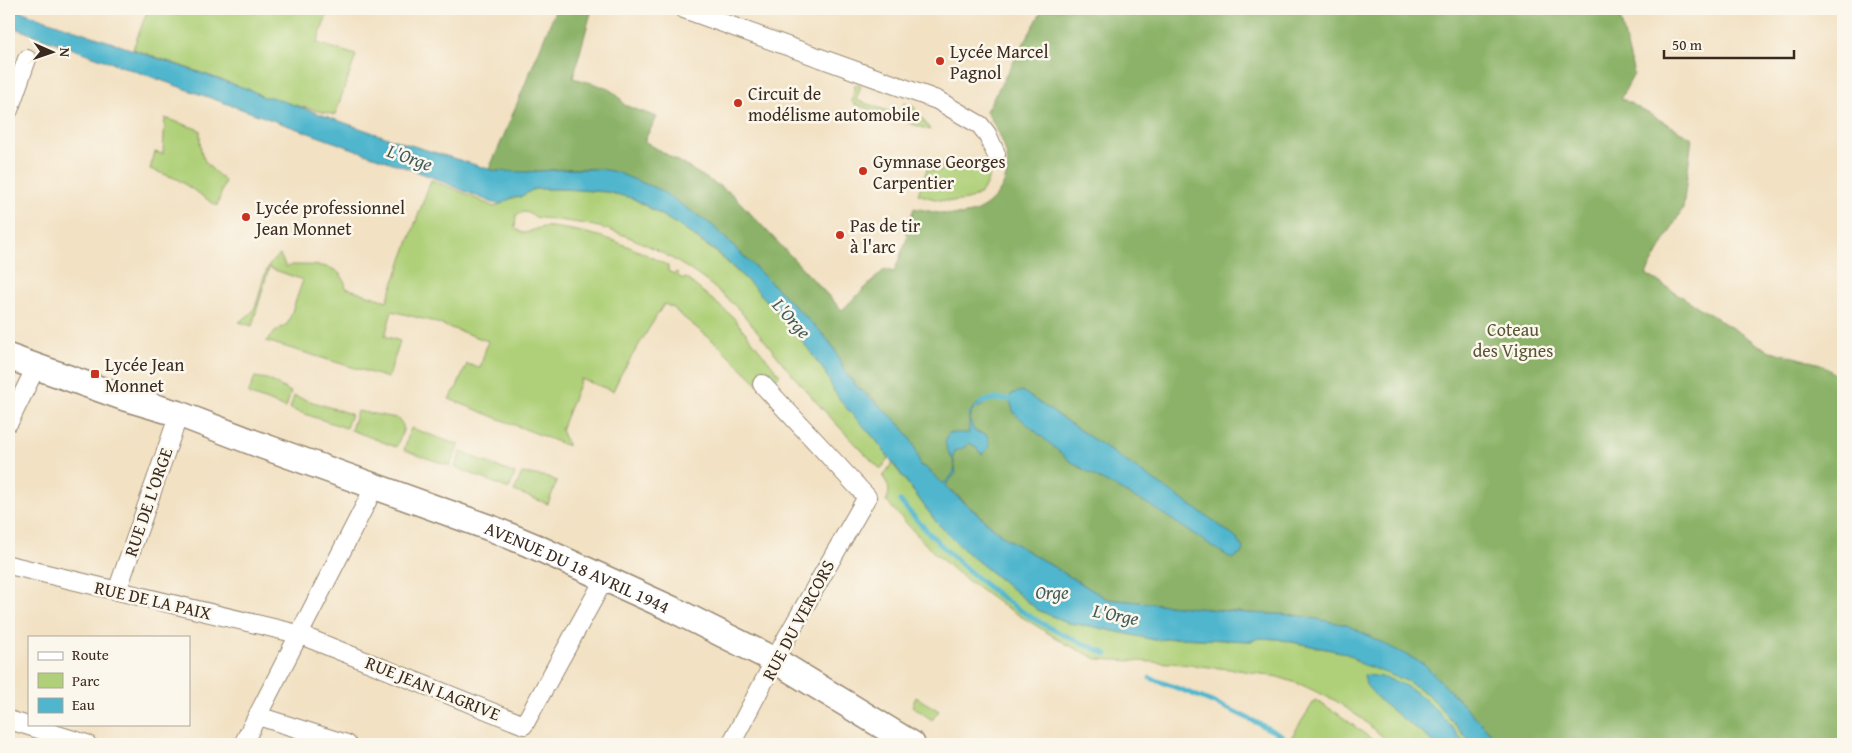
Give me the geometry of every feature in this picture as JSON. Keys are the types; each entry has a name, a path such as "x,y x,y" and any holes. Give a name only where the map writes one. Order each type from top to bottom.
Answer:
{"street":[{"path":"684,9 938,100 980,125 987,134 996,154"},
{"path":"9,110 27,59"},
{"name":"AVENUE DU 18 AVRIL 1944","path":"9,357 125,398 179,414 493,529 605,578 776,661 912,744"},
{"path":"9,422 36,367"},
{"name":"RUE DU VERCORS","path":"731,744 792,628 867,497 762,384"},
{"name":"RUE DE L'ORGE","path":"116,591 179,414"},
{"path":"243,744 375,486"},
{"name":"RUE DE LA PAIX","path":"9,565 298,634"},
{"name":"RUE JEAN LAGRIVE","path":"298,634 524,725 605,578"},
{"path":"258,716 347,744"},
{"path":"9,720 28,726"},
{"path":"28,726 87,744"}],"green space":[{"path":"148,9 329,9 317,43 356,55 335,115 263,97 253,91 133,49"},
{"name":"Coteau des Vignes","path":"556,9 592,9 573,78 609,89 615,93 624,105 657,117 644,141 731,193 842,310 885,269 894,272 908,236 905,233 914,208 957,215 971,213 980,209 995,198 1005,181 1008,162 1005,148 986,111 1043,9 1618,9 1634,74 1621,98 1692,138 1683,208 1646,274 1767,350 1821,364 1843,380 1843,744 1501,744 1424,664 1296,615 1247,613 1107,599 1004,537 925,467 920,466 904,429 847,375 832,345 821,332 712,225 616,172 598,169 579,169 508,173 489,169"},
{"path":"855,84 861,86 856,100 899,115 905,102 899,120 854,104 852,101"},
{"path":"913,106 930,130 906,122"},
{"path":"165,118 200,130 204,160 225,181 217,206 177,179 150,169 155,152 163,154"},
{"path":"984,161 989,163 990,173 988,180 983,190 968,200 947,201 918,194 927,169 940,171 942,167 938,165 945,163 971,166"},
{"path":"431,180 494,207 512,198 520,197 533,189 607,192 632,198 678,225 717,253 755,288 798,335 825,372 843,404 876,440 889,458 881,469 875,464 812,397 740,311 712,286 679,263 645,244 627,236 591,225 535,217 524,212 516,215 515,228 524,233 541,227 548,227 588,233 642,252 668,266 668,271 674,274 677,272 678,276 683,279 686,278 732,316 780,375 770,384 757,383 717,344 674,308 664,304 621,374 613,391 581,379 561,430 568,446 449,399 457,387 467,364 480,368 488,341 431,321 392,311 385,336 400,341 388,378 266,341 288,323 303,280 269,268 252,326 239,322 253,311 266,272 269,266 280,255 286,267 292,265 317,266 333,269 344,279 346,288 387,301"},
{"path":"255,377 267,379 291,392 286,408 248,394"},
{"path":"294,396 351,414 346,428 290,409"},
{"path":"357,411 397,418 403,425 403,431 396,447 351,430"},
{"path":"411,428 459,445 450,466 404,450"},
{"path":"461,452 515,474 509,489 455,467"},
{"path":"892,463 937,523 965,551 1038,610 1068,623 1155,640 1178,638 1251,641 1259,638 1277,639 1341,652 1352,656 1356,661 1407,681 1430,696 1472,744 1466,744 1452,728 1426,736 1436,744 1391,744 1362,719 1336,701 1302,685 1278,677 1239,670 1171,663 1097,659 1066,644 999,603 956,572 929,548 886,501 889,489 883,477"},
{"path":"522,473 548,477 557,481 548,504 514,491"},
{"path":"916,697 939,711 932,720 912,706"},
{"path":"1315,700 1337,713 1378,744 1287,744"}],"water":[{"name":"Orge","path":"9,9 14,9 253,91 263,97 271,97 391,139 495,171 526,172 601,169 616,172 660,190 712,225 821,332 833,347 849,378 901,426 910,437 920,466 925,467 943,484 951,476 954,469 954,463 946,446 949,433 969,433 969,413 984,400 985,404 972,411 970,420 974,431 987,435 990,447 982,454 969,443 955,451 953,457 956,473 945,486 1004,537 1107,599 1247,613 1296,615 1347,625 1424,664 1501,744 1472,744 1430,696 1407,681 1359,663 1352,656 1341,652 1277,639 1259,638 1251,641 1178,638 1155,640 1068,623 1038,610 965,551 937,523 876,440 843,404 825,372 798,335 755,288 717,252 678,225 632,198 607,192 534,189 501,204 493,203 429,176 9,26"},
{"path":"1022,391 1214,521 1237,539 1243,548 1241,554 1232,559 1149,505 1070,461 1014,413 1010,401 1011,394"},
{"path":"1364,675 1381,677 1410,689 1434,708 1466,744 1436,744 1381,702 1366,685"}],"waterway":[{"path":"981,403 998,399 1016,401"},
{"path":"900,501 953,557 993,591 1036,620 1107,654"},
{"path":"1150,678 1194,694 1237,713 1279,734 1290,744"}],"place":[{"name":"Lycée Marcel Pagnol","path":"940,61"},
{"name":"Circuit de modélisme automobile","path":"738,103"},
{"name":"Gymnase Georges Carpentier","path":"863,171"},
{"name":"Lycée professionnel Jean Monnet","path":"246,217"},
{"name":"Pas de tir à l'arc","path":"840,235"},
{"name":"Lycée Jean Monnet","path":"95,374"}],"water label":[{"name":"L'Orge","path":"410,157"},
{"name":"L'Orge","path":"792,318"},
{"name":"L'Orge","path":"1116,614"}]}
